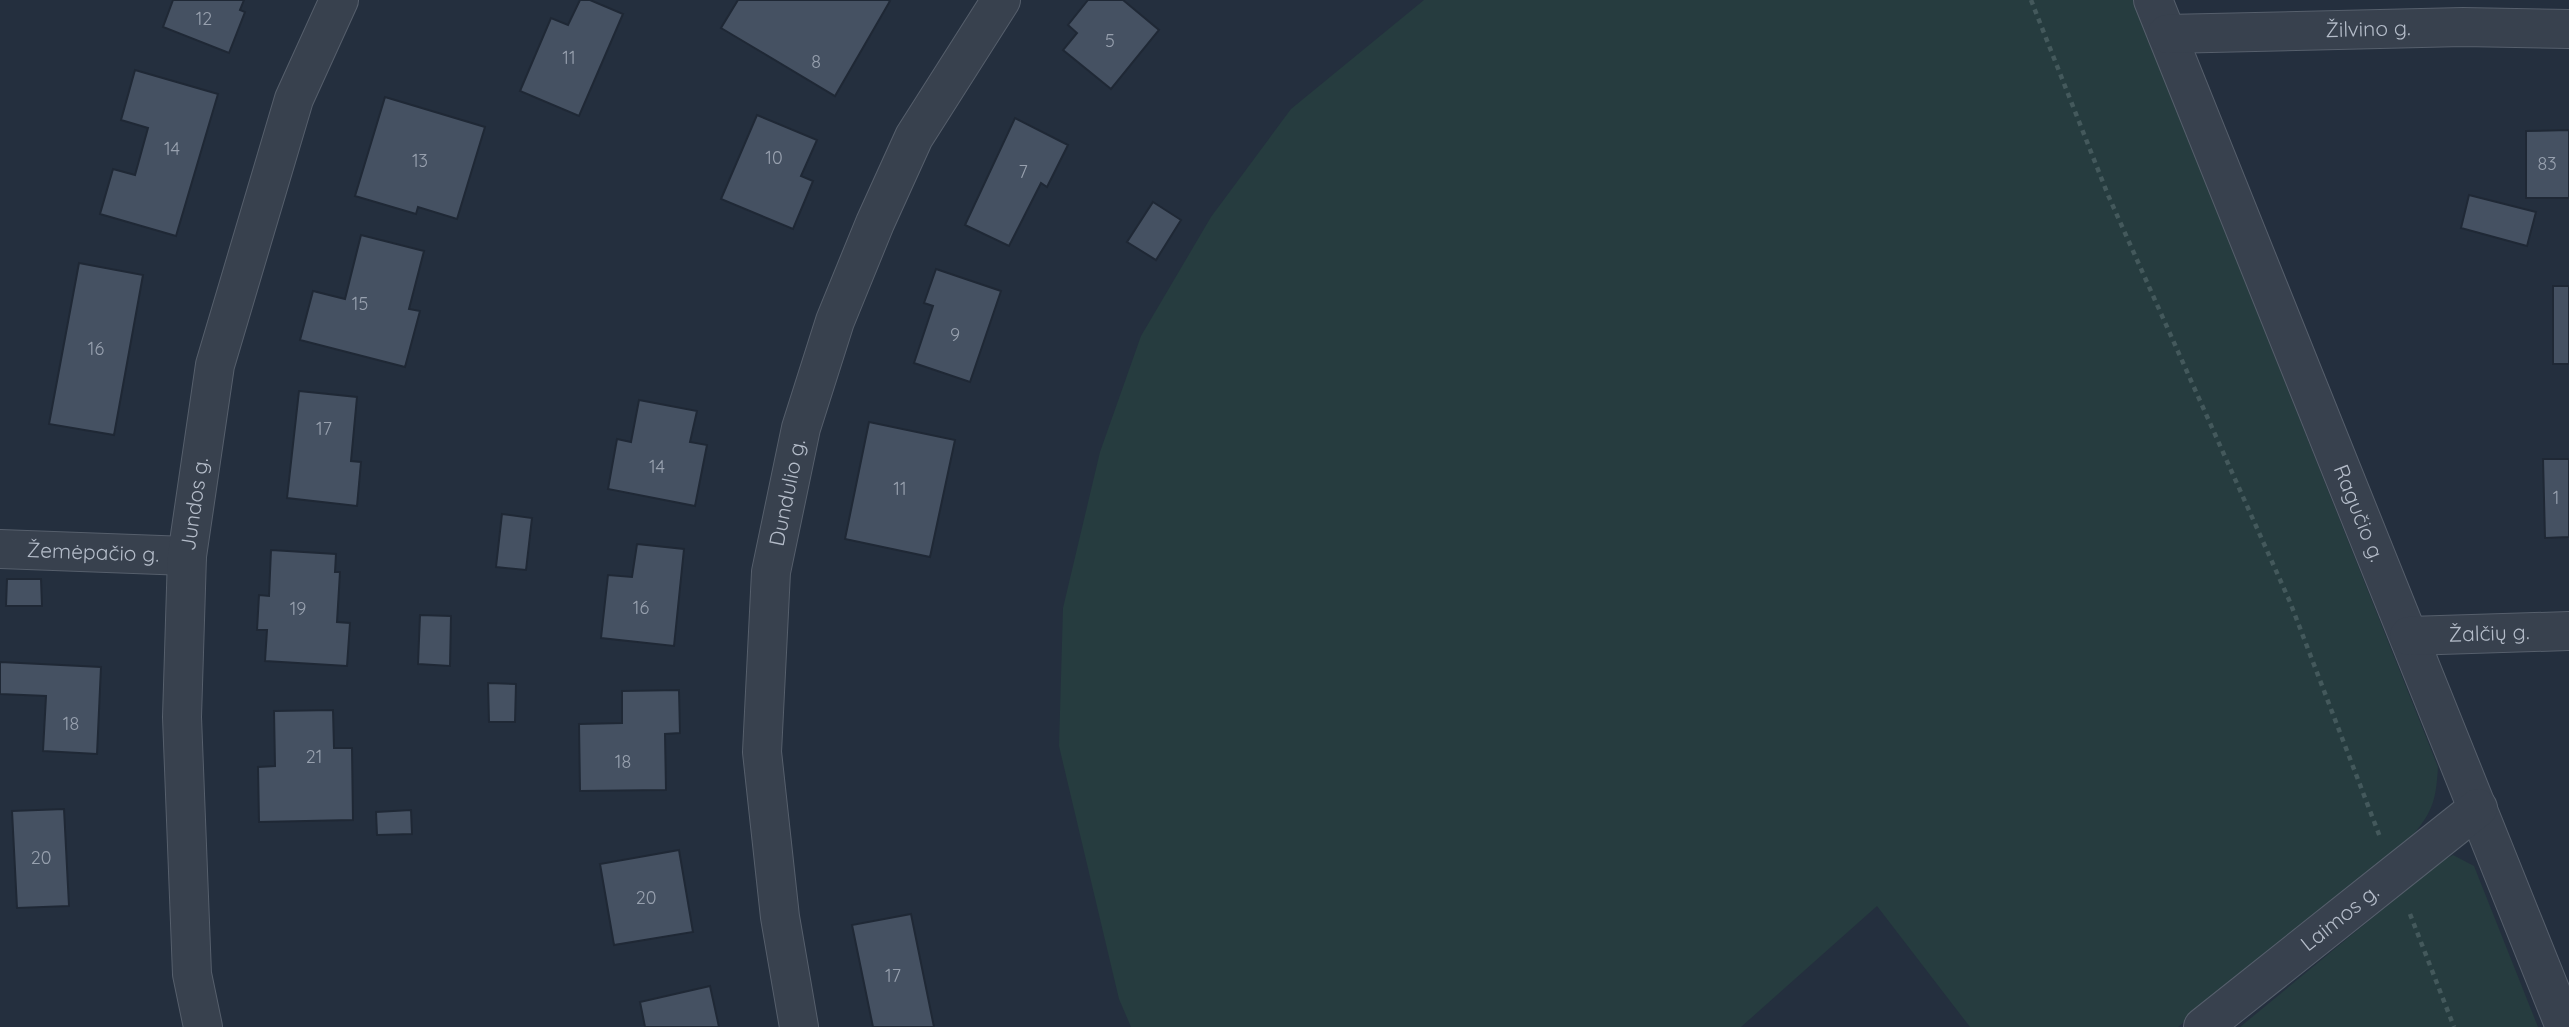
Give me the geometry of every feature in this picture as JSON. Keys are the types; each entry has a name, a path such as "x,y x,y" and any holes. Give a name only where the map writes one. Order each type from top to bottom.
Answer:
{"street":[{"name":"Jundos g.","path":"203,1027 192,974 181,717 187,555 215,365 294,99 339,0"},
{"name":"Dundulio g.","path":"799,1027 780,917 762,752 771,572 801,428 835,321 874,223 914,138 1001,0"},
{"name":"Žilvino g.","path":"2160,17 2462,14 2569,29"},
{"name":"Ragučio g.","path":"2160,17 2565,1027"},
{"name":"Žemėpačio g.","path":"0,550 187,555"},
{"name":"Žalčių g.","path":"2409,636 2569,631"},
{"name":"Laimos g.","path":"2203,1027 2478,808"}],"path":[{"path":"2031,0 2108,195 2290,602 2454,1027"}],"green space":[{"path":"1424,0 2133,0 2438,767 2433,803 2413,835 2178,1027 1970,1027 1877,906 1741,1027 1131,1027 1119,999 1059,746 1063,608 1100,452 1141,336 1211,217 1291,109"},
{"path":"2453,855 2474,866 2538,1027 2240,1027 2440,862"}],"building":[{"path":"173,0 244,0 240,10 245,12 229,53 163,27"},
{"path":"580,0 590,0 623,14 579,116 520,91 551,18 568,25"},
{"path":"738,0 890,1 835,96 721,28"},
{"path":"1088,0 1123,0 1159,30 1111,89 1063,50 1077,33 1068,25"},
{"path":"135,70 218,94 176,236 100,214 113,169 135,175 148,128 121,120"},
{"path":"385,97 485,127 457,219 418,207 416,214 355,196"},
{"path":"757,115 817,140 801,176 813,181 793,229 721,199"},
{"path":"1015,118 1068,145 1047,187 1041,183 1009,246 965,225"},
{"path":"2569,130 2569,198 2526,198 2526,131"},
{"path":"2469,195 2536,212 2527,246 2461,228"},
{"path":"1153,202 1181,220 1156,260 1127,242"},
{"path":"361,235 424,251 409,309 420,311 405,367 300,340 313,291 345,299"},
{"path":"79,263 143,275 114,435 49,424"},
{"path":"936,269 1001,291 970,382 914,363 933,306 924,303"},
{"path":"2553,286 2569,286 2569,364 2553,364"},
{"path":"299,391 357,397 351,461 361,462 357,506 287,498"},
{"path":"639,400 697,411 690,442 707,445 695,506 608,489 617,439 631,442"},
{"path":"869,422 955,440 930,557 845,539"},
{"path":"2543,459 2569,459 2569,537 2545,538"},
{"path":"502,514 532,518 526,570 496,567"},
{"path":"637,544 684,549 674,646 601,638 608,575 632,577"},
{"path":"271,550 336,554 335,572 340,572 337,622 350,623 347,666 265,661 267,630 257,630 259,595 269,596"},
{"path":"7,579 41,579 42,606 6,606"},
{"path":"420,615 451,616 450,666 418,664"},
{"path":"0,662 101,667 97,754 43,751 46,696 0,694"},
{"path":"488,683 516,684 515,722 489,722"},
{"path":"679,690 680,733 665,734 666,790 580,791 579,724 622,723 622,691"},
{"path":"333,710 334,748 352,748 353,820 259,822 258,767 275,766 274,711"},
{"path":"64,809 69,906 17,908 12,811"},
{"path":"411,810 412,834 377,835 376,812"},
{"path":"679,850 693,932 614,945 600,864"},
{"path":"911,914 934,1027 873,1027 852,925"},
{"path":"710,986 719,1027 645,1027 640,1002"}]}
